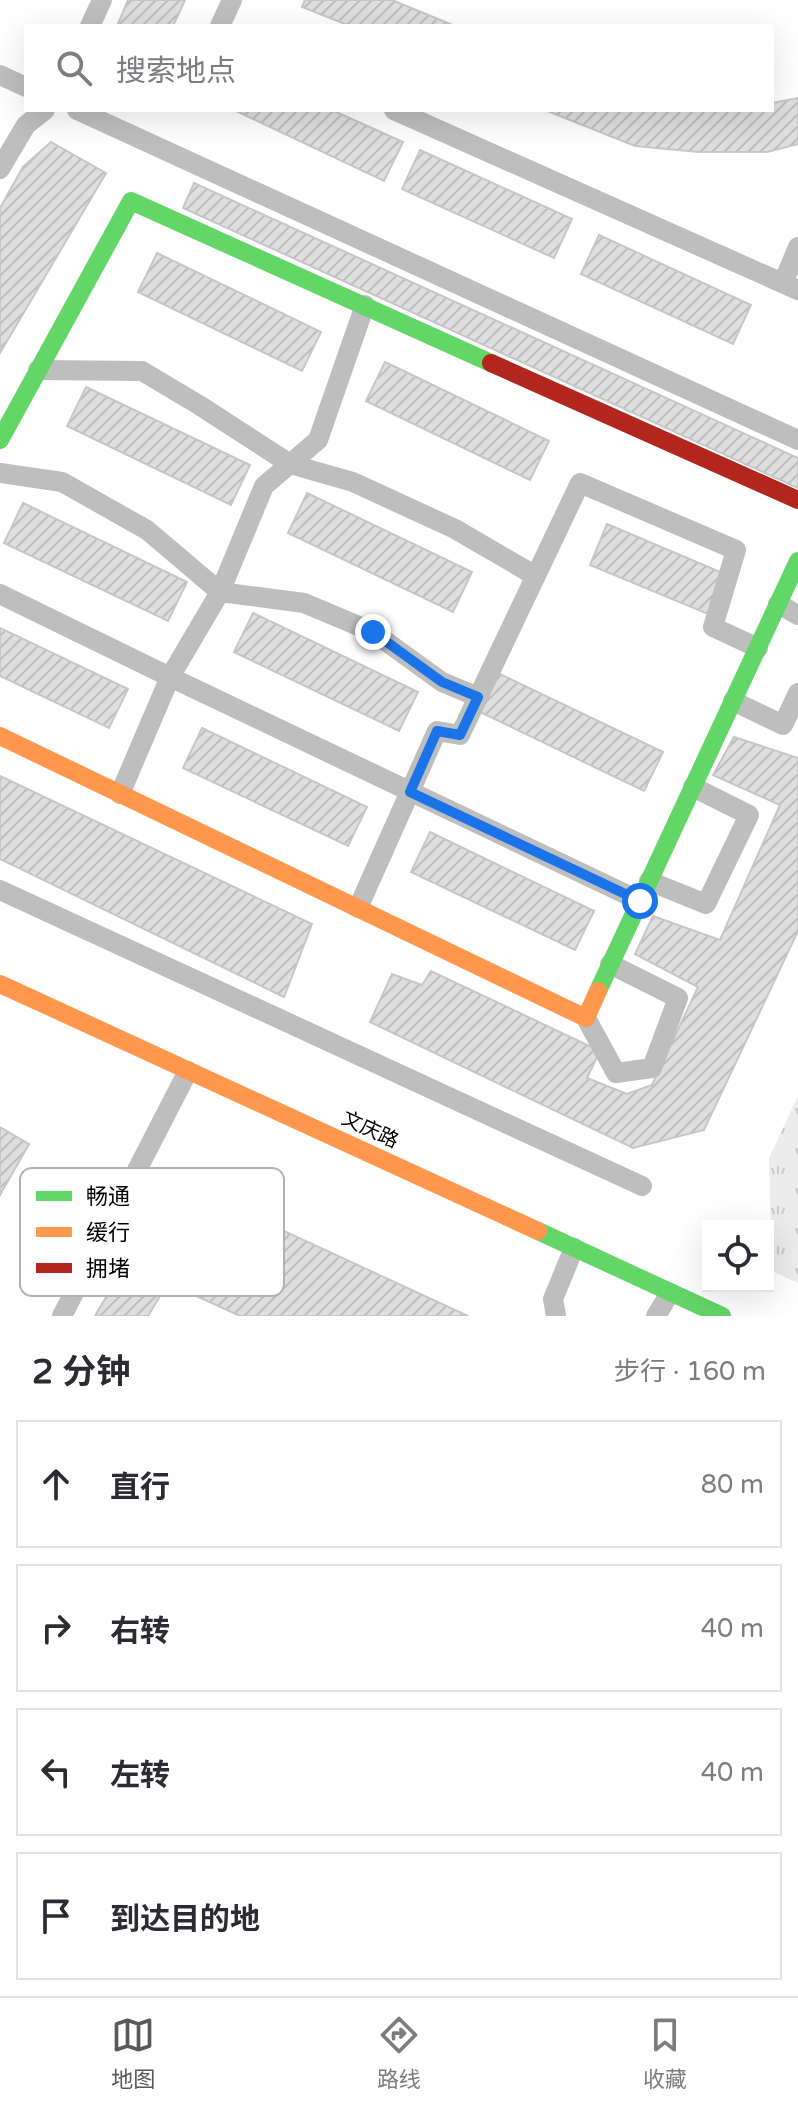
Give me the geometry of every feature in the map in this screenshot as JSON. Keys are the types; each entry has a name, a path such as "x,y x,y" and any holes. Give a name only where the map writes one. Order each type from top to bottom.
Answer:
{"street":[{"path":"91,24 102,0"},
{"path":"221,24 232,0"},
{"path":"0,75 24,86"},
{"path":"0,169 26,125 42,112"},
{"path":"81,112 798,440"},
{"path":"398,112 790,286 798,247"},
{"path":"0,440 131,201 798,500"},
{"path":"120,794 170,677 220,592 264,486 318,440 365,305"},
{"path":"38,370 142,371 290,464 353,482 455,529 534,575"},
{"path":"0,473 62,482 147,530 220,592 304,603 373,632 442,682 478,697"},
{"path":"358,908 437,731 460,735 580,483 736,550 713,627 758,648"},
{"path":"586,1018 798,561"},
{"path":"0,594 640,901"},
{"path":"778,604 798,615"},
{"path":"733,701 783,725 798,693"},
{"path":"0,736 586,1018 616,1073 652,1068 678,998 610,964"},
{"path":"649,881 706,904 749,815 693,787"},
{"path":"0,890 642,1186"},
{"name":"文庆路","path":"0,984 722,1316"},
{"path":"138,1168 188,1071"},
{"path":"556,1316 553,1299 574,1248"},
{"path":"656,1316 670,1293"},
{"path":"62,1316 72,1296"}],"green space":[{"path":"798,1096 798,1283 774,1272 769,1158"}],"building":[{"path":"128,0 185,0 174,24 118,24"},
{"path":"305,0 392,0 450,24 345,24 302,7"},
{"path":"798,98 798,144 767,152 699,152 635,146 550,112 774,112 774,103"},
{"path":"238,112 336,112 403,142 384,181"},
{"path":"51,142 106,173 0,353 0,208 23,167"},
{"path":"420,150 572,219 554,258 402,189"},
{"path":"194,183 798,458 798,488 183,208"},
{"path":"599,235 751,305 733,344 581,274"},
{"path":"157,253 321,332 302,371 138,292"},
{"path":"385,362 549,441 530,480 366,401"},
{"path":"86,387 250,465 231,505 67,426"},
{"path":"307,493 472,572 453,612 288,533"},
{"path":"23,503 187,582 168,621 4,543"},
{"path":"607,524 725,574 708,614 590,565"},
{"path":"253,613 418,692 399,731 234,652"},
{"path":"0,628 128,689 109,728 0,676"},
{"path":"498,673 663,752 644,791 480,712"},
{"path":"202,728 367,807 348,846 183,768"},
{"path":"734,737 798,758 798,931 704,1130 633,1148 370,1022 392,974 422,985 431,971 600,1051 587,1078 627,1094 652,1085 698,987 635,954 653,916 720,940 780,805 713,775"},
{"path":"0,776 312,924 284,997 0,859"},
{"path":"430,832 594,911 575,950 411,872"},
{"path":"0,1127 29,1144 0,1195"},
{"path":"284,1231 468,1316 240,1316 196,1296 284,1296"},
{"path":"107,1296 160,1296 148,1316 95,1316"}],"traffic: fast":[{"path":"0,440 131,201 491,363"},
{"path":"598,991 798,561"},
{"path":"538,1231 722,1316"}],"traffic: slow":[{"path":"0,736 586,1018 598,991"},
{"path":"0,984 538,1231"}],"traffic: jam":[{"path":"491,363 798,500"}],"route":[{"path":"373,632 442,682 478,697 460,735 437,731 410,792 640,901"}]}
